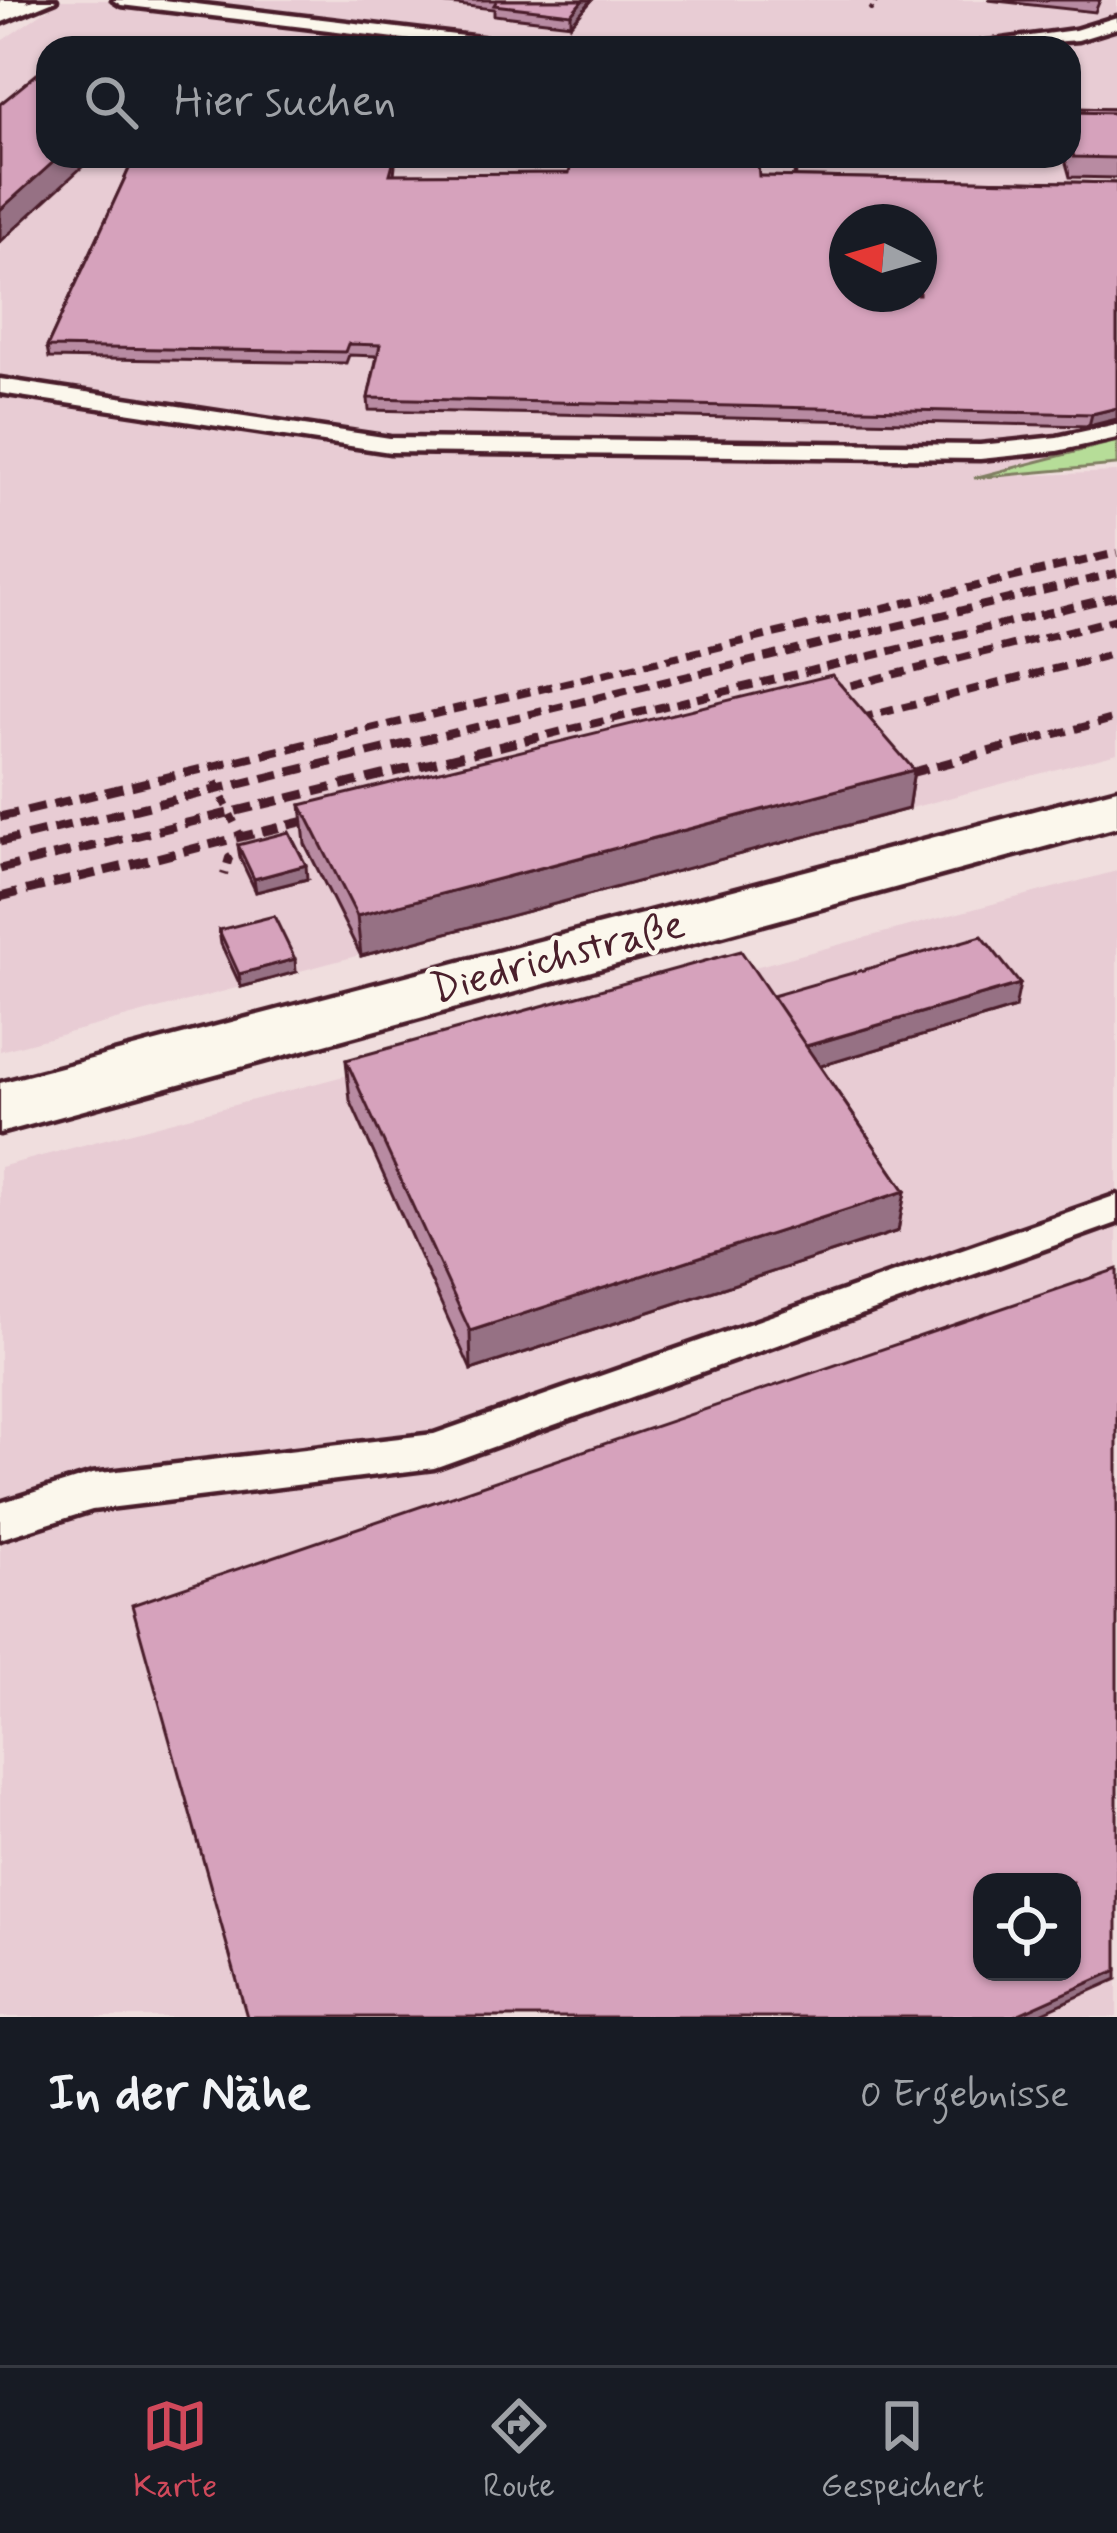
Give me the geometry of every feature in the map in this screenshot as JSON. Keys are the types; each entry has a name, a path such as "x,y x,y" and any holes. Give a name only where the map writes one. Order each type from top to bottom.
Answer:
{"street":[{"path":"0,14 12,0"},
{"name":"Diedrichstraße","path":"0,1108 1117,808"}],"lane":[{"path":"0,14 48,0"},
{"path":"121,0 423,36"},
{"path":"1070,36 1117,22"},
{"path":"0,386 390,445 980,452 1057,444 1117,431"},
{"path":"0,1521 92,1492 434,1451 1117,1209"}],"path":[{"path":"870,11 878,0"},
{"path":"778,181 798,182 796,168"},
{"path":"214,782 246,848 229,858 224,875"}],"shaded area":[{"path":"61,0 1117,0 1117,441 981,477 1117,472 1117,753 0,1051 0,42"},
{"path":"1117,871 1117,2017 0,2017 0,1167"}],"green space":[{"path":"1117,441 1117,465 974,478"}],"building":[{"path":"497,0 583,0 571,14 494,5"},
{"path":"36,75 36,168 47,168 0,210 0,104"},
{"path":"1081,108 1117,109 1117,113 1081,112"},
{"path":"1081,112 1117,113 1117,158 1081,157"},
{"path":"129,168 392,168 390,174 758,168 759,176 1117,183 1117,408 1092,414 368,398 380,345 348,344 345,352 47,347"},
{"path":"832,675 914,770 357,916 301,805"},
{"path":"289,832 306,865 254,879 238,845"},
{"path":"274,916 295,959 239,974 219,930"},
{"path":"982,936 1020,984 806,1046 772,996"},
{"path":"741,951 905,1191 470,1331 346,1060"},
{"path":"1117,1269 1117,1970 1012,2017 247,2017 132,1605"}],"railway":[{"path":"324,740 1117,553"},
{"path":"422,740 1117,573"},
{"path":"526,740 1117,596"},
{"path":"808,696 1117,619"},
{"path":"838,724 1117,653"},
{"path":"1033,740 1117,718"},
{"path":"0,817 337,737"},
{"path":"0,842 434,737"},
{"path":"0,869 538,737"},
{"path":"884,780 1044,737"},
{"path":"0,897 337,813"}]}
